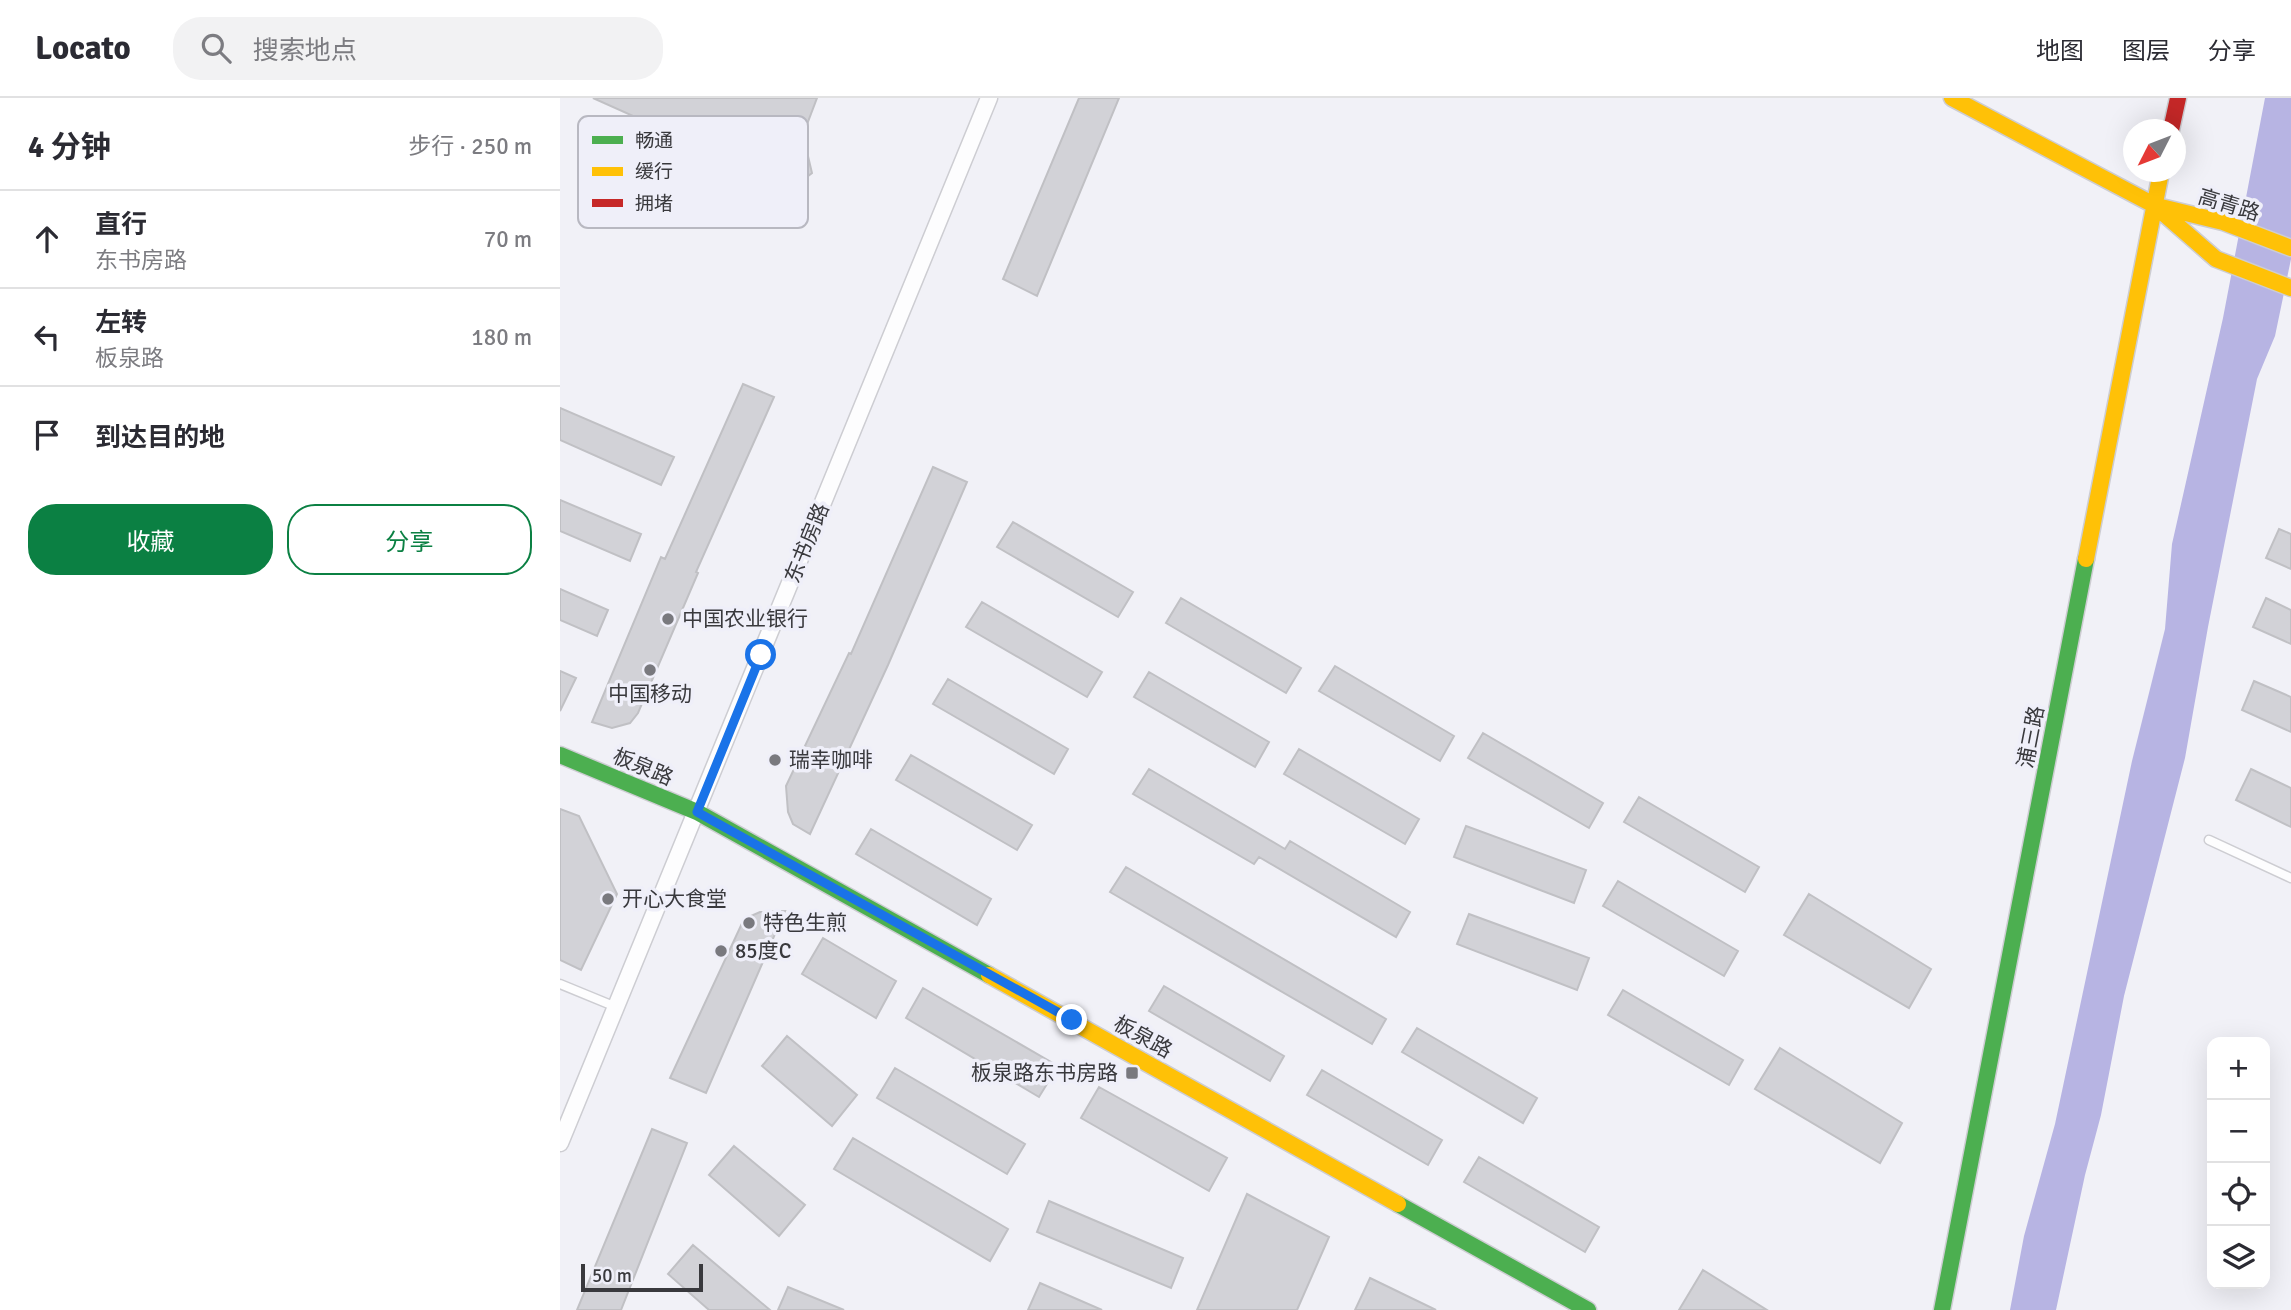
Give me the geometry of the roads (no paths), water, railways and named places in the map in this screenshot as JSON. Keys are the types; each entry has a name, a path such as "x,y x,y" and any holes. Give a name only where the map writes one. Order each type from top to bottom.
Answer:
{"main road":[{"name":"高青路","path":"1952,98 2154,205 2216,259 2291,288"},
{"path":"2173,119 2178,98"},
{"name":"浦三路","path":"1942,1310 2159,182"},
{"name":"高青路","path":"2154,205 2223,222 2291,248"},
{"name":"板泉路","path":"560,755 697,812 1588,1310"}],"street":[{"name":"东书房路","path":"560,1143 989,98"}],"lane":[{"path":"2208,840 2291,878"},
{"path":"560,984 616,1007"}],"water":[{"path":"2265,98 2291,98 2291,259 2275,336 2257,379 2185,758 2124,996 2101,1115 2056,1310 2010,1310 2024,1236 2055,1124 2132,761 2165,629 2172,544 2223,318"}],"place":[{"name":"中国农业银行","path":"668,619"},
{"name":"中国移动","path":"650,670"},
{"name":"瑞幸咖啡","path":"775,760"},
{"name":"开心大食堂","path":"608,899"},
{"name":"特色生煎","path":"749,923"},
{"name":"85度C","path":"721,951"},
{"name":"板泉路东书房路","path":"1132,1073"}]}
